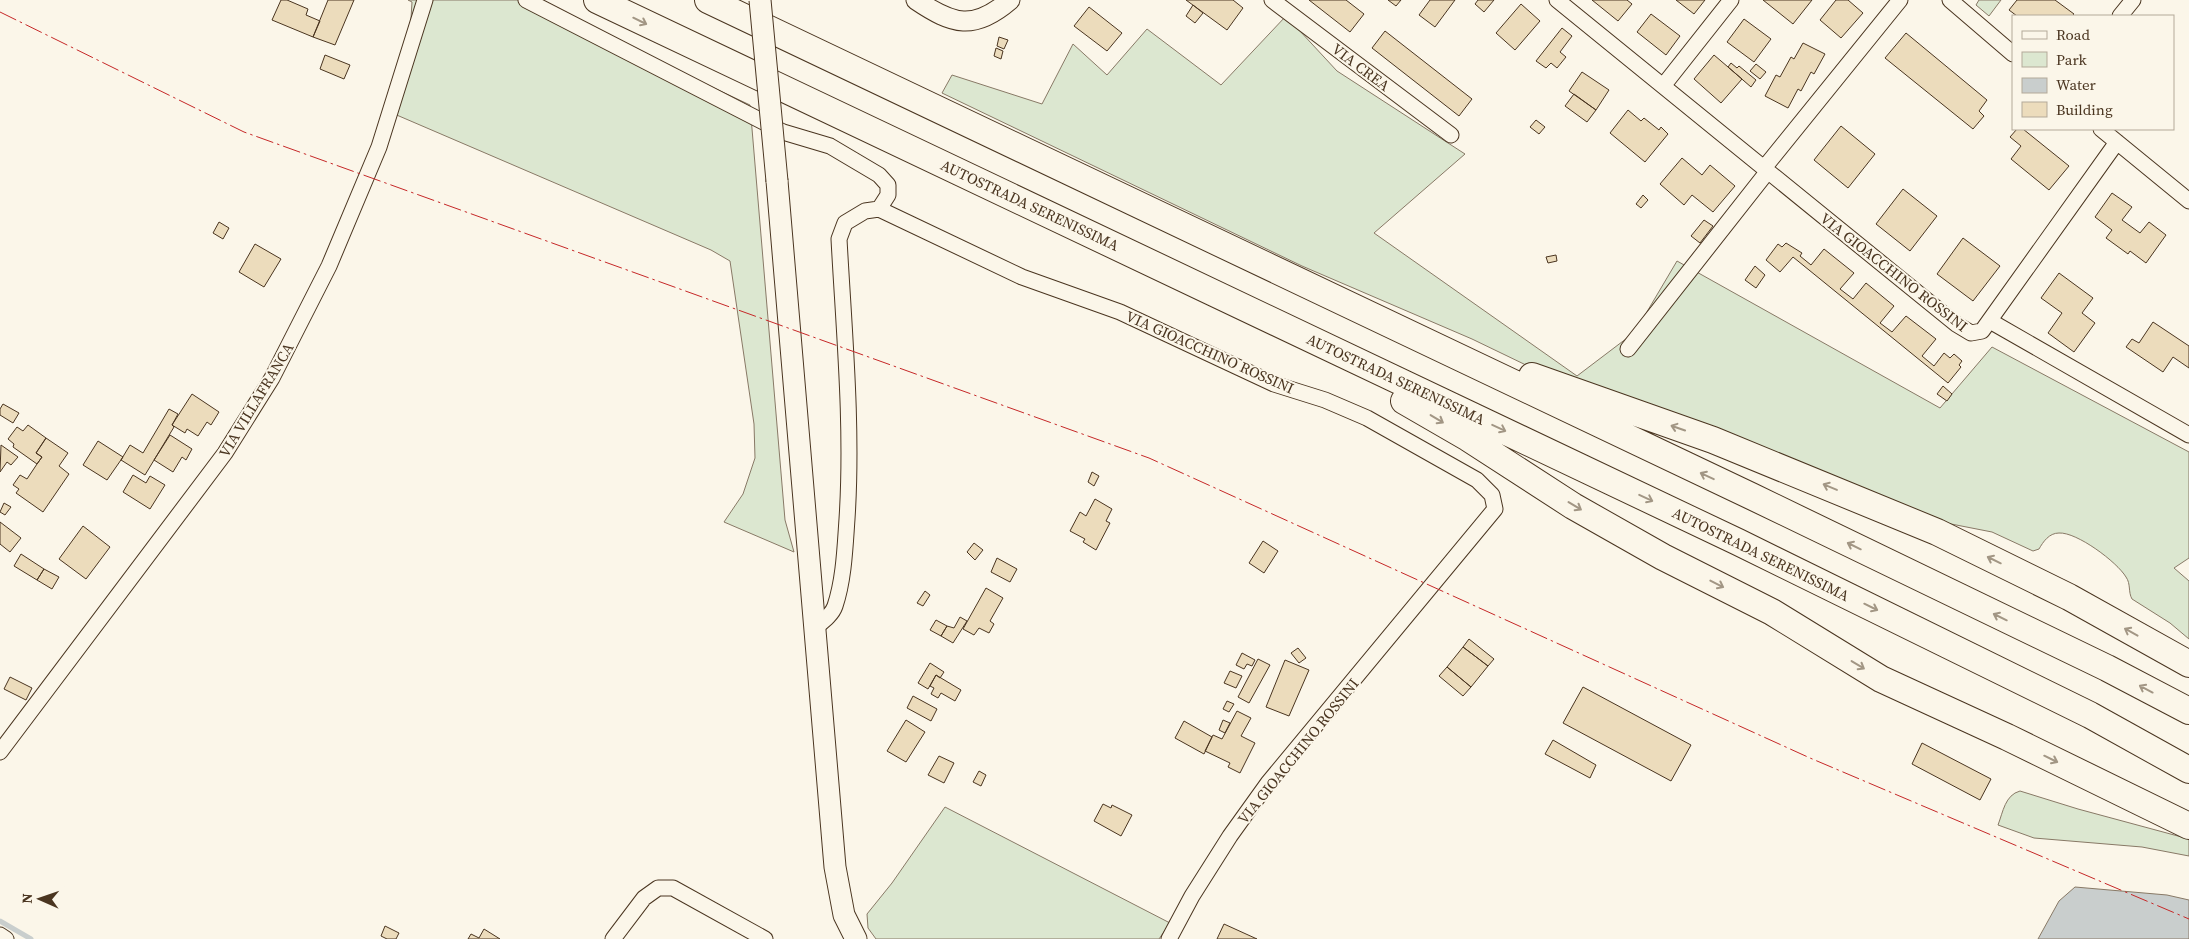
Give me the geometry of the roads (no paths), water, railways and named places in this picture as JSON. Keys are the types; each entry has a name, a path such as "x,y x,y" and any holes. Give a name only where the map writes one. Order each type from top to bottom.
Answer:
{"highway":[{"name":"AUTOSTRADA SERENISSIMA","path":"596,0 1747,546 2090,715 2189,770"},
{"path":"708,0 2098,664 2189,711"},
{"path":"690,45 808,114 1049,228 1413,405 1573,506 1663,557 1772,612 1881,679 2007,737 2189,826"},
{"path":"1393,327 1495,358 1538,379 1714,440 1937,532 2069,597 2189,664"}],"main road":[{"path":"760,0 835,867 844,915 856,939"},
{"path":"844,915 867,939"}],"street":[{"name":"VIA VILLAFRANCA","path":"0,752 225,454 272,378 330,266 380,147 425,0"},
{"path":"526,0 783,132 830,146 879,175 888,185 888,195 879,209 865,211 845,223 839,239 849,446 848,500 841,576 834,607 815,628"},
{"path":"916,0 937,14 956,22 966,22 978,21 988,16 1010,0"},
{"name":"VIA CREA","path":"1272,0 1451,135"},
{"path":"1664,86 1731,0"},
{"path":"1628,350 1900,0"},
{"path":"1950,0 2012,53"},
{"path":"2121,15 2133,0"},
{"name":"VIA GIOACCHINO ROSSINI","path":"1564,2 1766,170 1956,324 1971,333 1982,331 1990,321 2116,142"},
{"path":"2102,130 2189,202"},
{"name":"VIA GIOACCHINO ROSSINI","path":"879,209 1022,277 1120,312 1274,384 1326,400 1367,418 1477,480 1492,495 1495,509 1484,524 1268,783 1192,896 1169,939"},
{"path":"1990,321 2189,436"},
{"path":"613,939 644,898 658,888 673,888 765,939"},
{"path":"0,935 6,939"}],"water":[{"path":"2075,887 2167,895 2189,900 2189,939 2038,939 2059,901"}],"waterway":[{"path":"0,921 31,939"}]}
